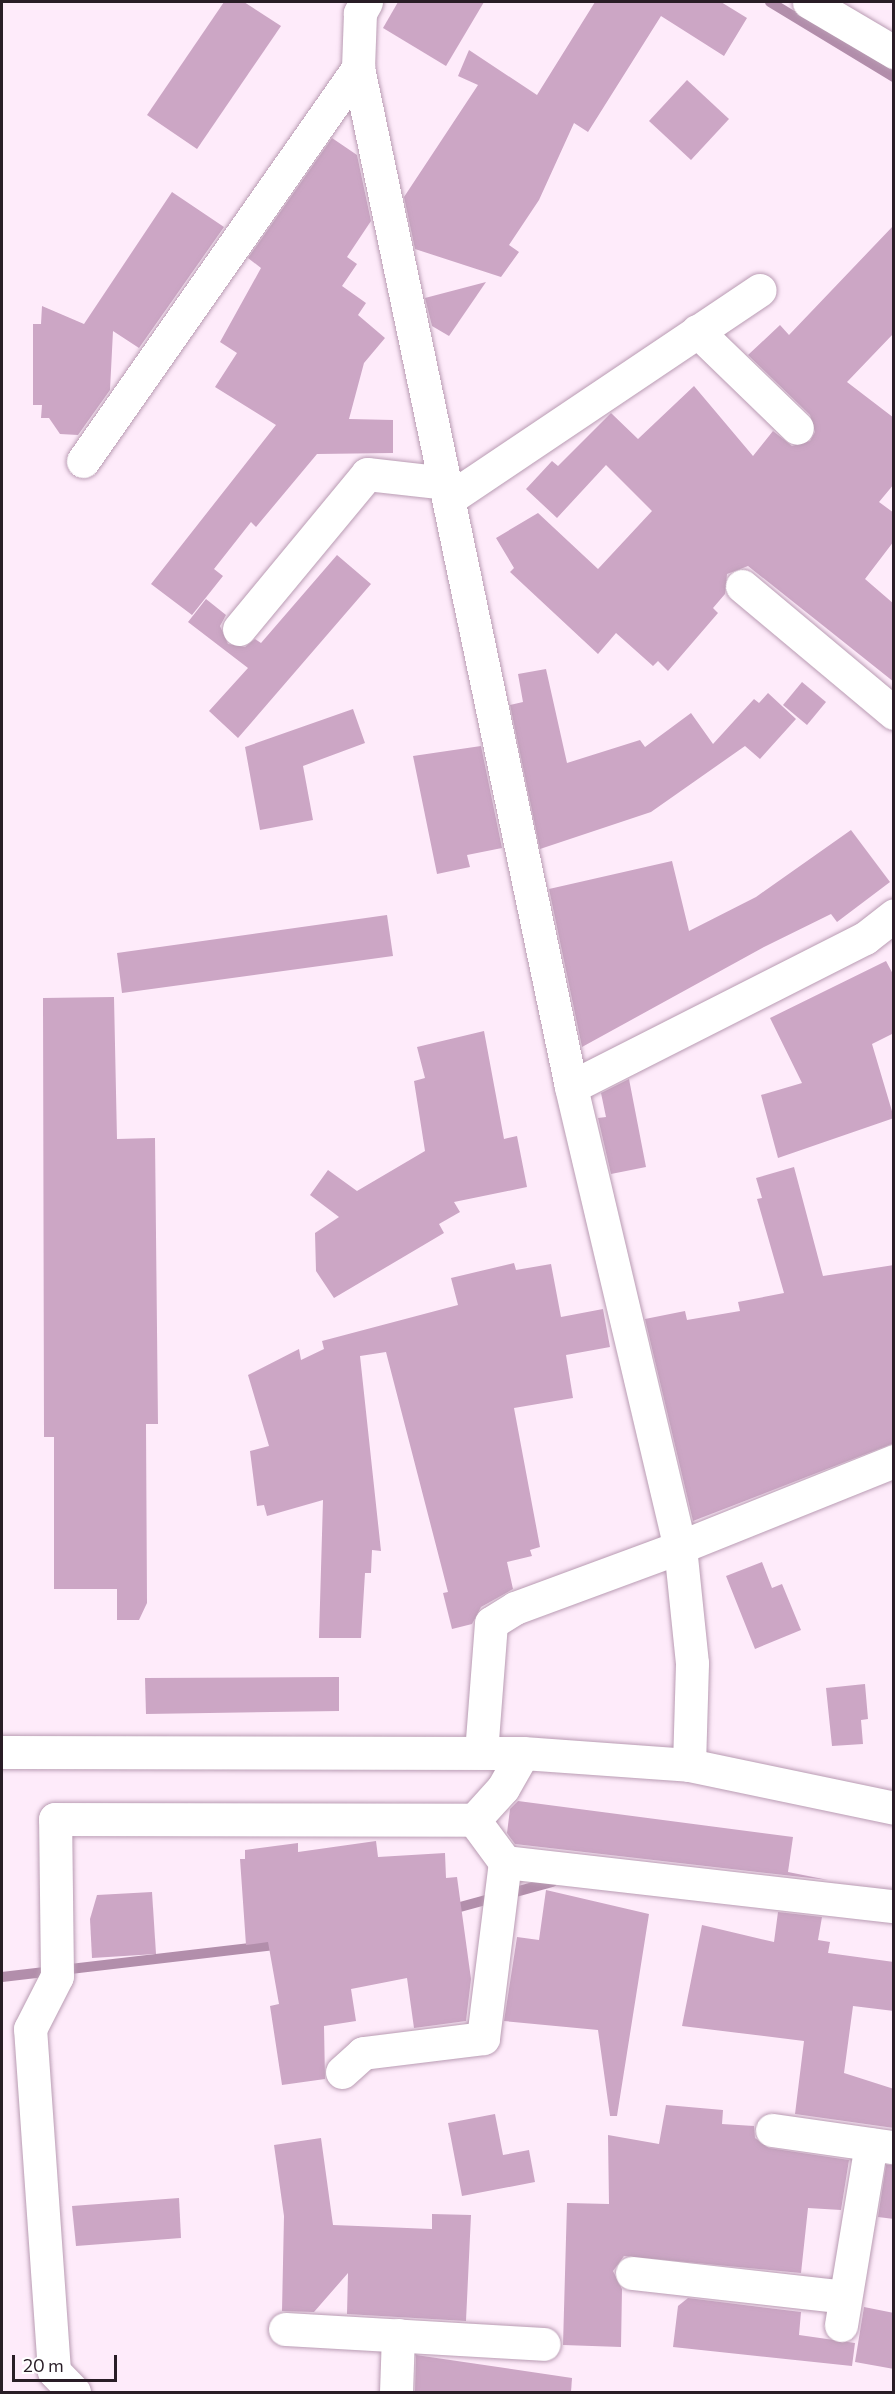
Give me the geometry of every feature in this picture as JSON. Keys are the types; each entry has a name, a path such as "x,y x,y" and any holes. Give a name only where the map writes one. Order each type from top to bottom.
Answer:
{"street":[{"path":"366,2 360,13 358,68 449,491 571,1087 680,1547 692,1663 689,1765"},
{"path":"809,2 894,52"},
{"path":"83,461 358,68"},
{"path":"239,629 367,474 449,491 760,290"},
{"path":"697,331 797,428"},
{"path":"742,586 894,712"},
{"path":"571,1087 865,938 894,915"},
{"path":"481,1754 491,1623 515,1608 680,1547 894,1461"},
{"path":"2,1752 522,1753 689,1765 894,1808"},
{"path":"74,2392 54,2371 30,2029 57,1976 55,1819 474,1820 503,1788 522,1753"},
{"path":"342,2072 363,2054 483,2038 505,1862 474,1820"},
{"path":"505,1862 894,1906"},
{"path":"632,2273 843,2311 882,2146 772,2130"},
{"path":"285,2329 544,2344"},
{"path":"396,2392 398,2336"}],"building":[{"path":"224,2 244,2 281,26 197,149 147,115"},
{"path":"398,2 484,2 446,66 383,28"},
{"path":"595,2 721,2 747,18 724,56 661,16 588,132 574,123 539,200 509,245 519,252 501,277 415,249 404,197 478,85 458,76 469,50 537,95"},
{"path":"687,80 729,119 691,160 649,121"},
{"path":"332,138 357,155 371,221 347,257 357,264 342,286 366,303 358,315 385,338 364,363 349,419 393,420 393,453 317,454 256,527 251,522 214,569 223,576 192,615 151,584 276,425 215,387 237,353 220,342 261,268 248,258"},
{"path":"172,192 224,227 139,348 113,331 110,390 78,435 60,434 49,418 41,418 42,405 33,405 33,324 41,324 42,306 84,324"},
{"path":"894,225 894,333 847,382 894,418 894,484 879,502 894,513 894,541 865,579 894,604 894,682 748,566 727,574 725,594 713,608 718,613 668,671 658,661 653,666 616,633 598,654 510,572 514,568 496,538 538,513 598,569 652,511 606,465 557,518 526,489 552,461 558,466 611,413 638,439 694,386 753,456 773,431 792,446 810,441 815,432 810,415 748,355 780,325 789,335"},
{"path":"486,282 449,336 432,326 425,298"},
{"path":"337,555 371,584 238,738 209,711 248,668 188,622 206,599 226,615 220,626 228,644 245,647 255,639 261,643"},
{"path":"546,669 567,763 640,740 645,747 691,713 713,744 754,699 759,703 768,693 796,719 760,759 745,746 651,812 540,849 510,705 523,702 518,674"},
{"path":"802,682 826,702 807,725 783,705"},
{"path":"353,709 365,743 303,766 313,820 260,830 245,747"},
{"path":"481,746 502,848 467,855 470,867 437,874 413,756"},
{"path":"851,830 890,882 837,922 831,914 764,947 582,1047 549,889 672,861 689,931 756,897"},
{"path":"387,915 393,956 122,993 117,953"},
{"path":"886,961 894,976 894,1033 872,1044 894,1118 778,1158 761,1095 802,1083 770,1018"},
{"path":"114,997 117,1139 155,1138 158,1424 146,1424 147,1603 139,1620 117,1620 117,1589 54,1589 54,1437 44,1437 43,998"},
{"path":"484,1031 504,1139 517,1136 527,1187 454,1202 460,1212 439,1224 444,1233 334,1298 316,1271 315,1233 339,1217 310,1195 328,1170 357,1191 425,1151 414,1081 425,1078 417,1047"},
{"path":"629,1079 646,1167 611,1174 598,1118 606,1117 601,1093"},
{"path":"794,1167 823,1276 894,1265 894,1443 693,1521 645,1319 685,1311 687,1320 740,1311 738,1302 784,1293 757,1199 762,1198 756,1178"},
{"path":"514,1263 516,1270 551,1264 561,1317 603,1309 610,1347 566,1355 573,1398 514,1408 540,1547 530,1550 532,1556 507,1562 513,1589 481,1607 472,1624 452,1629 443,1593 448,1592 386,1352 360,1356 381,1551 372,1550 371,1573 365,1573 361,1638 319,1638 323,1500 267,1516 264,1505 257,1506 250,1451 269,1446 248,1375 299,1349 301,1360 324,1349 322,1341 458,1305 451,1278"},
{"path":"762,1562 772,1588 782,1584 801,1630 755,1649 726,1576"},
{"path":"339,1677 339,1711 146,1714 145,1678"},
{"path":"865,1684 868,1719 861,1720 863,1744 832,1746 826,1688"},
{"path":"518,1801 793,1837 788,1872 828,1880 515,1844 507,1833 510,1809"},
{"path":"376,1841 378,1857 445,1853 446,1878 457,1877 471,1979 466,2021 414,2028 407,1978 351,1989 356,2021 324,2026 325,2079 282,2085 270,2006 279,2004 268,1942 246,1945 240,1859 245,1859 245,1850 298,1843 298,1852"},
{"path":"546,1890 649,1914 617,2116 610,2116 598,2030 504,2021 517,1937 539,1940"},
{"path":"152,1892 156,1954 92,1958 90,1919 97,1895"},
{"path":"778,1912 822,1917 818,1940 830,1942 828,1953 894,1962 894,2011 853,2006 844,2073 894,2089 894,2128 795,2114 804,2041 682,2026 702,1925 774,1942"},
{"path":"666,2105 723,2110 722,2124 754,2126 755,2138 769,2148 849,2160 841,2210 808,2208 801,2273 624,2256 613,2271 622,2289 621,2347 563,2345 567,2203 609,2204 608,2135 659,2144"},
{"path":"495,2114 503,2155 529,2150 535,2182 462,2196 448,2123"},
{"path":"321,2138 333,2225 432,2229 432,2214 471,2215 466,2321 347,2314 348,2273 314,2312 282,2311 284,2216 274,2145"},
{"path":"886,2165 894,2165 894,2219 878,2217"},
{"path":"179,2198 181,2238 76,2246 72,2206"},
{"path":"688,2298 801,2312 799,2335 855,2343 852,2366 673,2347 678,2306"},
{"path":"864,2307 894,2313 894,2369 855,2362"},
{"path":"416,2355 572,2378 571,2392 415,2392"}],"waterway":[{"path":"770,2 894,77"},
{"path":"449,1910 552,1882"},
{"path":"2,1977 281,1944"}]}
